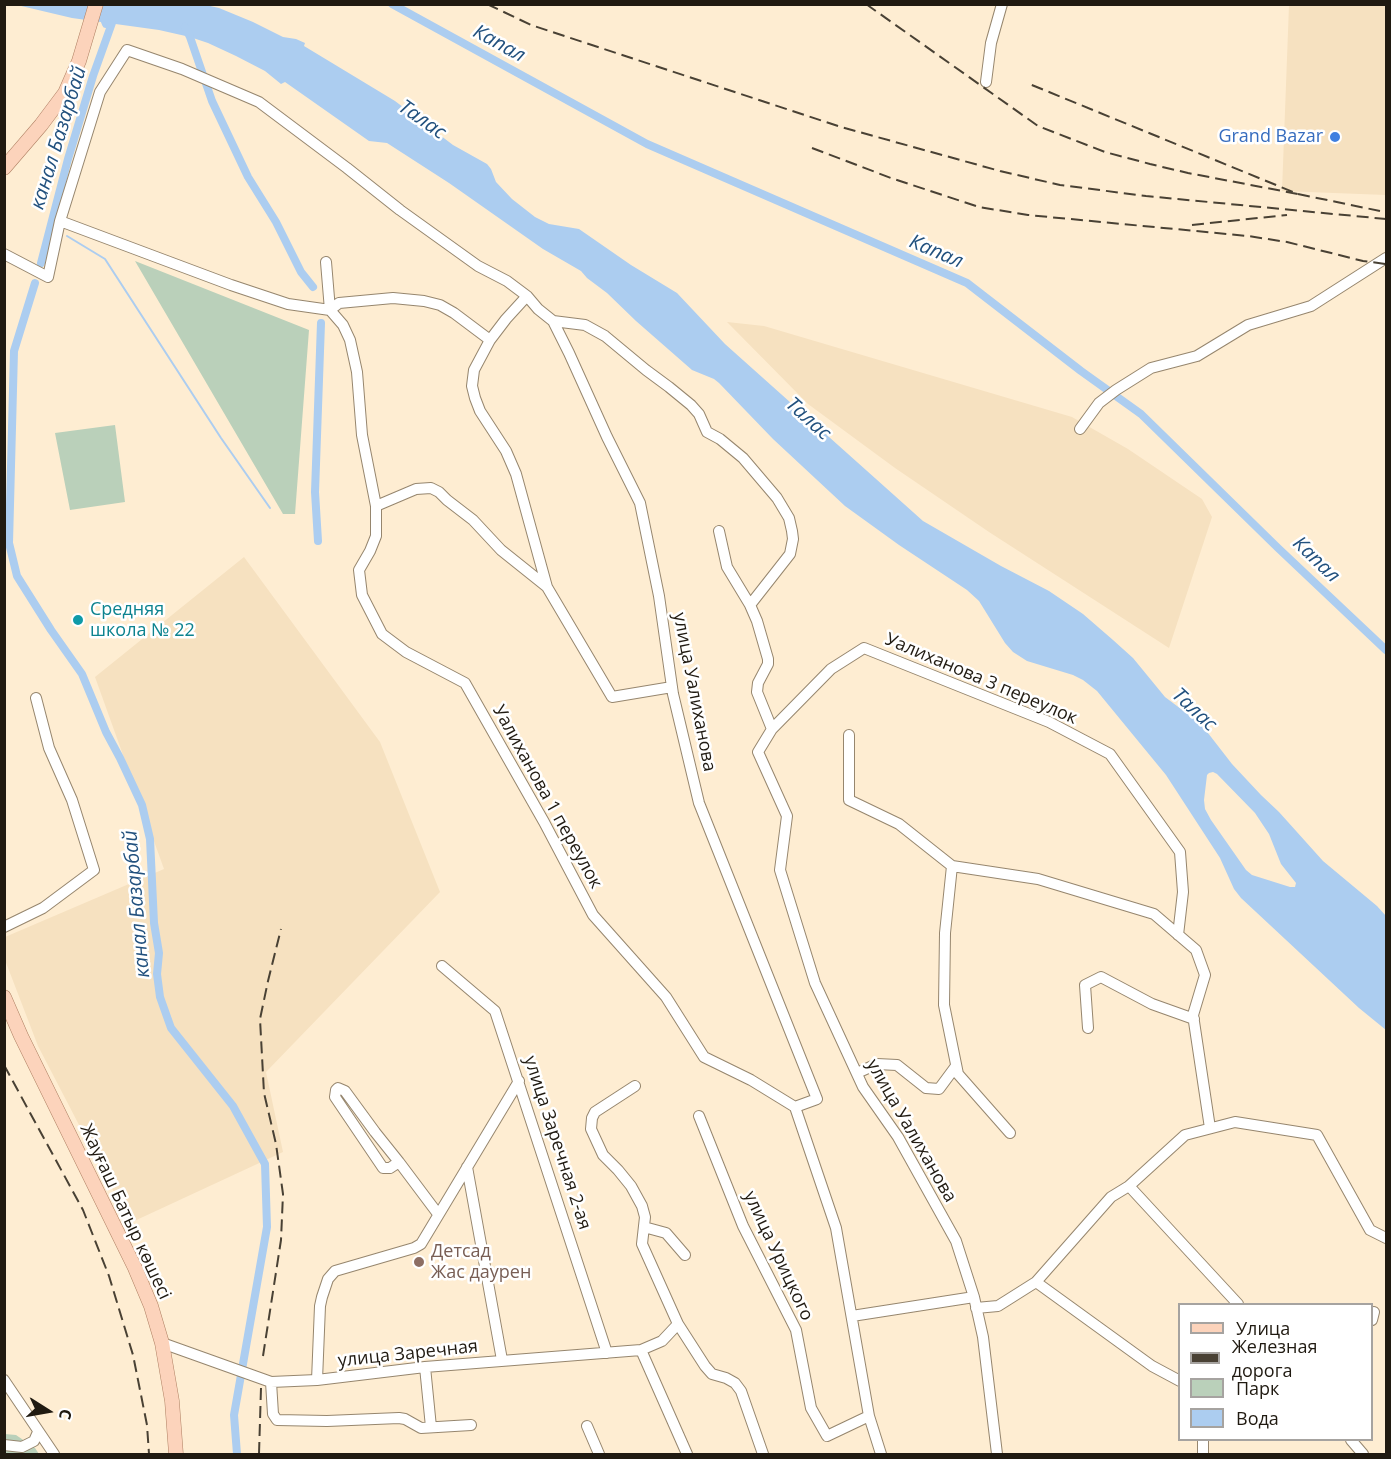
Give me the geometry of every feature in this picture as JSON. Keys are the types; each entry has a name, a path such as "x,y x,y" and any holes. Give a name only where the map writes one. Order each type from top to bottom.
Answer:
{"main road":[{"path":"4,168 65,93 79,61 96,4"},
{"name":"Жауғаш Батыр көшесі","path":"4,997 152,1306 162,1343 172,1401 176,1455"}],"street":[{"path":"986,82 991,43 1002,4"},
{"name":"улица Уалиханова","path":"60,221 100,92 127,50 182,69 259,102 400,210 478,266 507,281 527,296 553,321 640,503 659,596 672,687 699,803 818,1099 795,1107"},
{"path":"4,254 48,278 60,221 288,304 330,310 339,303 393,298 440,305 490,340"},
{"path":"1080,429 1099,403 1151,368 1197,356 1248,325 1311,306 1386,258"},
{"path":"326,262 330,310"},
{"path":"527,296 490,340 474,370 472,386 475,398 480,411 506,451 516,474 547,587 612,697 672,687"},
{"name":"Уалиханова 1 переулок","path":"330,310 343,325 350,340 357,372 363,435 376,506 376,536 358,570 362,595 382,634 406,652 465,683 544,822 593,915 666,998 704,1057 751,1080 795,1107"},
{"path":"553,321 585,325 604,336 669,387 699,414 706,432 743,458 777,498 789,518 793,539 790,554 750,605"},
{"path":"376,506 416,489 431,488 473,520 501,550 547,587"},
{"path":"719,531 727,567 750,605 768,659 768,664 758,683 757,692 772,729"},
{"name":"Уалиханова 3 переулок","path":"772,729 831,669 864,648 1049,722 1110,754 1180,852 1184,892 1178,934"},
{"path":"4,927 43,908 94,870 72,800 49,748 36,698"},
{"name":"улица Уалиханова","path":"772,729 758,752 788,816 780,870 815,983 863,1087 898,1137 956,1241 983,1336 998,1455"},
{"path":"849,735 849,800 899,824 952,866 1038,879 1154,914 1196,950 1205,975 1193,1015 1210,1128"},
{"path":"952,866 945,933 944,1005 956,1066 958,1074 1010,1134"},
{"name":"улица Заречная 2-ая","path":"442,966 495,1011 608,1353"},
{"path":"1088,1028 1085,985 1101,977 1152,1004 1194,1019"},
{"path":"857,1073 877,1064 897,1065 926,1088 939,1089 956,1066"},
{"name":"улица Заречная","path":"317,1380 320,1306 328,1279 335,1271 421,1244 519,1081"},
{"path":"635,1086 595,1112 590,1124 591,1130 603,1155 631,1186 642,1206 645,1217 642,1244 678,1324 712,1374 735,1383 741,1391 763,1455"},
{"path":"399,1162 390,1168 383,1167 335,1097 338,1088 345,1091 375,1132 399,1162 438,1214"},
{"path":"795,1107 836,1228 869,1416 879,1454"},
{"name":"улица Урицкого","path":"699,1116 742,1226 796,1330 811,1408 826,1436 869,1416"},
{"path":"852,1316 975,1302 998,1306 1036,1282 1111,1197 1129,1186 1185,1135 1234,1122 1317,1135 1370,1230 1386,1238"},
{"path":"364,1140 375,1132"},
{"name":"улица Заречная","path":"467,1167 502,1360"},
{"path":"1129,1186 1236,1303"},
{"path":"644,1227 666,1233 685,1255"},
{"path":"1036,1282 1152,1366 1178,1380"},
{"name":"улица Заречная","path":"162,1343 272,1382 317,1380 502,1360 641,1350 662,1341 678,1324"},
{"path":"641,1350 687,1455"},
{"path":"425,1367 431,1427"},
{"path":"4,1380 54,1455"},
{"path":"272,1382 273,1414 278,1420 327,1421 399,1418 421,1428 471,1425"},
{"path":"587,1426 599,1455"},
{"path":"4,1446 22,1447 34,1441 38,1432"},
{"path":"1352,1441 1363,1455"}],"shaded area":[{"name":"Grand Bazar","path":"1289,5 1386,5 1386,195 1282,191"},
{"path":"727,322 764,326 1072,417 1128,449 1202,499 1212,517 1169,648 989,532 895,468 808,404"},
{"path":"244,557 380,742 440,892 266,1072 283,1152 130,1223 38,1046 5,960 5,937 164,869 95,677"}],"green space":[{"path":"135,261 309,330 295,514 283,514"},
{"path":"115,425 125,502 70,510 55,433"},
{"path":"5,1434 16,1435 35,1448 39,1454 5,1454"}],"water":[{"name":"Талас","path":"17,5 206,5 253,22 283,37 305,43 304,46 395,101 453,145 487,164 496,182 512,199 535,217 549,224 579,229 677,293 725,344 923,521 1049,591 1083,614 1113,640 1133,658 1165,697 1201,724 1232,764 1323,861 1377,906 1386,916 1386,1030 1359,1008 1241,898 1234,889 1220,858 1166,775 1097,691 1073,675 1027,661 1013,652 979,601 967,590 845,506 773,439 719,383 692,370 581,271 543,249 387,143 369,141 285,82 281,84 265,71 236,56 190,37 159,30 72,18","holes":["1213,772 1255,813 1269,834 1281,864 1296,883 1295,887 1252,875 1246,870 1211,820 1205,809 1204,800 1207,775"]}],"waterway":[{"name":"Капал","path":"392,4 647,144 967,283 1141,414 1386,650"},
{"name":"канал Базарбай","path":"41,263 68,159 112,23 106,24 102,14"},
{"path":"185,27 212,101 248,177 276,222 301,272 313,287"},
{"path":"67,236 105,259 221,438 270,508"},
{"name":"канал Базарбай","path":"35,283 14,351 9,543 17,576 82,674 106,732 142,805 150,839 154,923 159,953 157,974 160,997 171,1028 233,1106 265,1164 267,1227 234,1415 237,1454"},
{"path":"318,541 315,492 321,323"}],"railway":[{"path":"487,4 531,25 841,127 1000,171 1060,185 1146,196 1386,219"},
{"path":"866,4 1038,126 1105,152 1150,164 1298,194 1027,83"},
{"path":"812,148 891,178 979,207 1028,215 1248,236 1287,242 1363,261 1386,264"},
{"path":"1298,194 1380,211"},
{"path":"1192,225 1287,215"},
{"path":"263,1356 281,1240 283,1194 276,1144 264,1093 260,1019 281,929"},
{"path":"4,1065 83,1210 109,1276 133,1355 147,1425 149,1454"},
{"path":"259,1454 261,1388"}],"place":[{"name":"Grand Bazar","path":"1335,137"},
{"name":"Средняя школа № 22","path":"78,620"},
{"name":"Детсад Жас даурен","path":"419,1262"}]}
